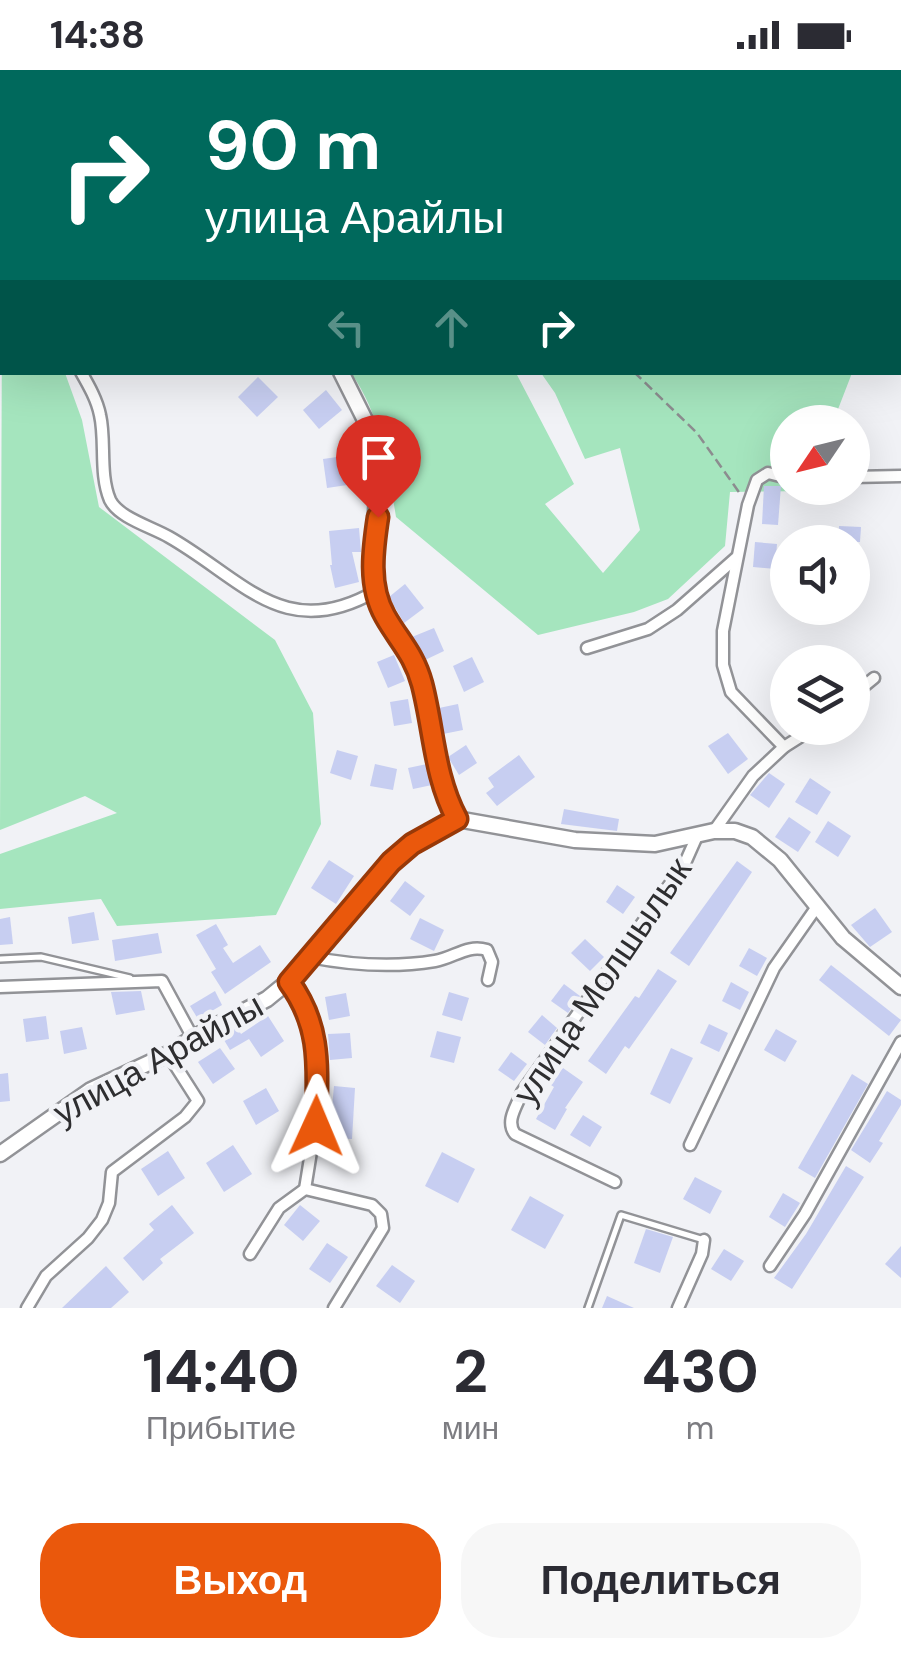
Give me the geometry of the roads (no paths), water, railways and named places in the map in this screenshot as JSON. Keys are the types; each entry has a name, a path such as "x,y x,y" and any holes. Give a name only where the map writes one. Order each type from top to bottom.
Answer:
{"street":[{"path":"83,375 100,416 107,484 115,506 203,558 242,589 278,606 314,611 351,605 376,590"},
{"path":"342,375 367,424 378,471 373,574 376,590 384,615 404,641 416,666 435,759 457,819 575,840 655,844 735,830 765,846 843,938 901,987"},
{"path":"770,474 757,480 748,505 723,631 723,664 731,692 784,747"},
{"path":"870,477 901,476"},
{"path":"588,648 648,629 678,610 737,558"},
{"path":"870,681 874,678"},
{"path":"714,831 752,776 787,745"},
{"name":"улица Арайлы","path":"0,1154 92,1090 267,1000 289,982 391,862 412,844 457,819"},
{"name":"улица Молшылык","path":"615,1182 516,1134 511,1119 522,1092 684,863 697,836"},
{"path":"690,1145 774,968 816,908"},
{"path":"310,957 352,965 400,963 438,960 475,946 487,950 492,962 488,980"},
{"path":"0,988 162,982 192,1038"},
{"path":"250,1254 279,1208 305,1189 316,1126 314,1028 306,1004 289,982"},
{"path":"770,1266 805,1214 901,1042"},
{"path":"28,1308 46,1276 102,1220 112,1172 185,1116 198,1100 168,1054"},
{"path":"305,1189 372,1204 381,1214 383,1228 334,1308"},
{"path":"678,1308 702,1254 704,1240"}],"lane":[{"path":"0,959 42,957 137,981"},
{"path":"588,1308 621,1215 704,1240"}]}
